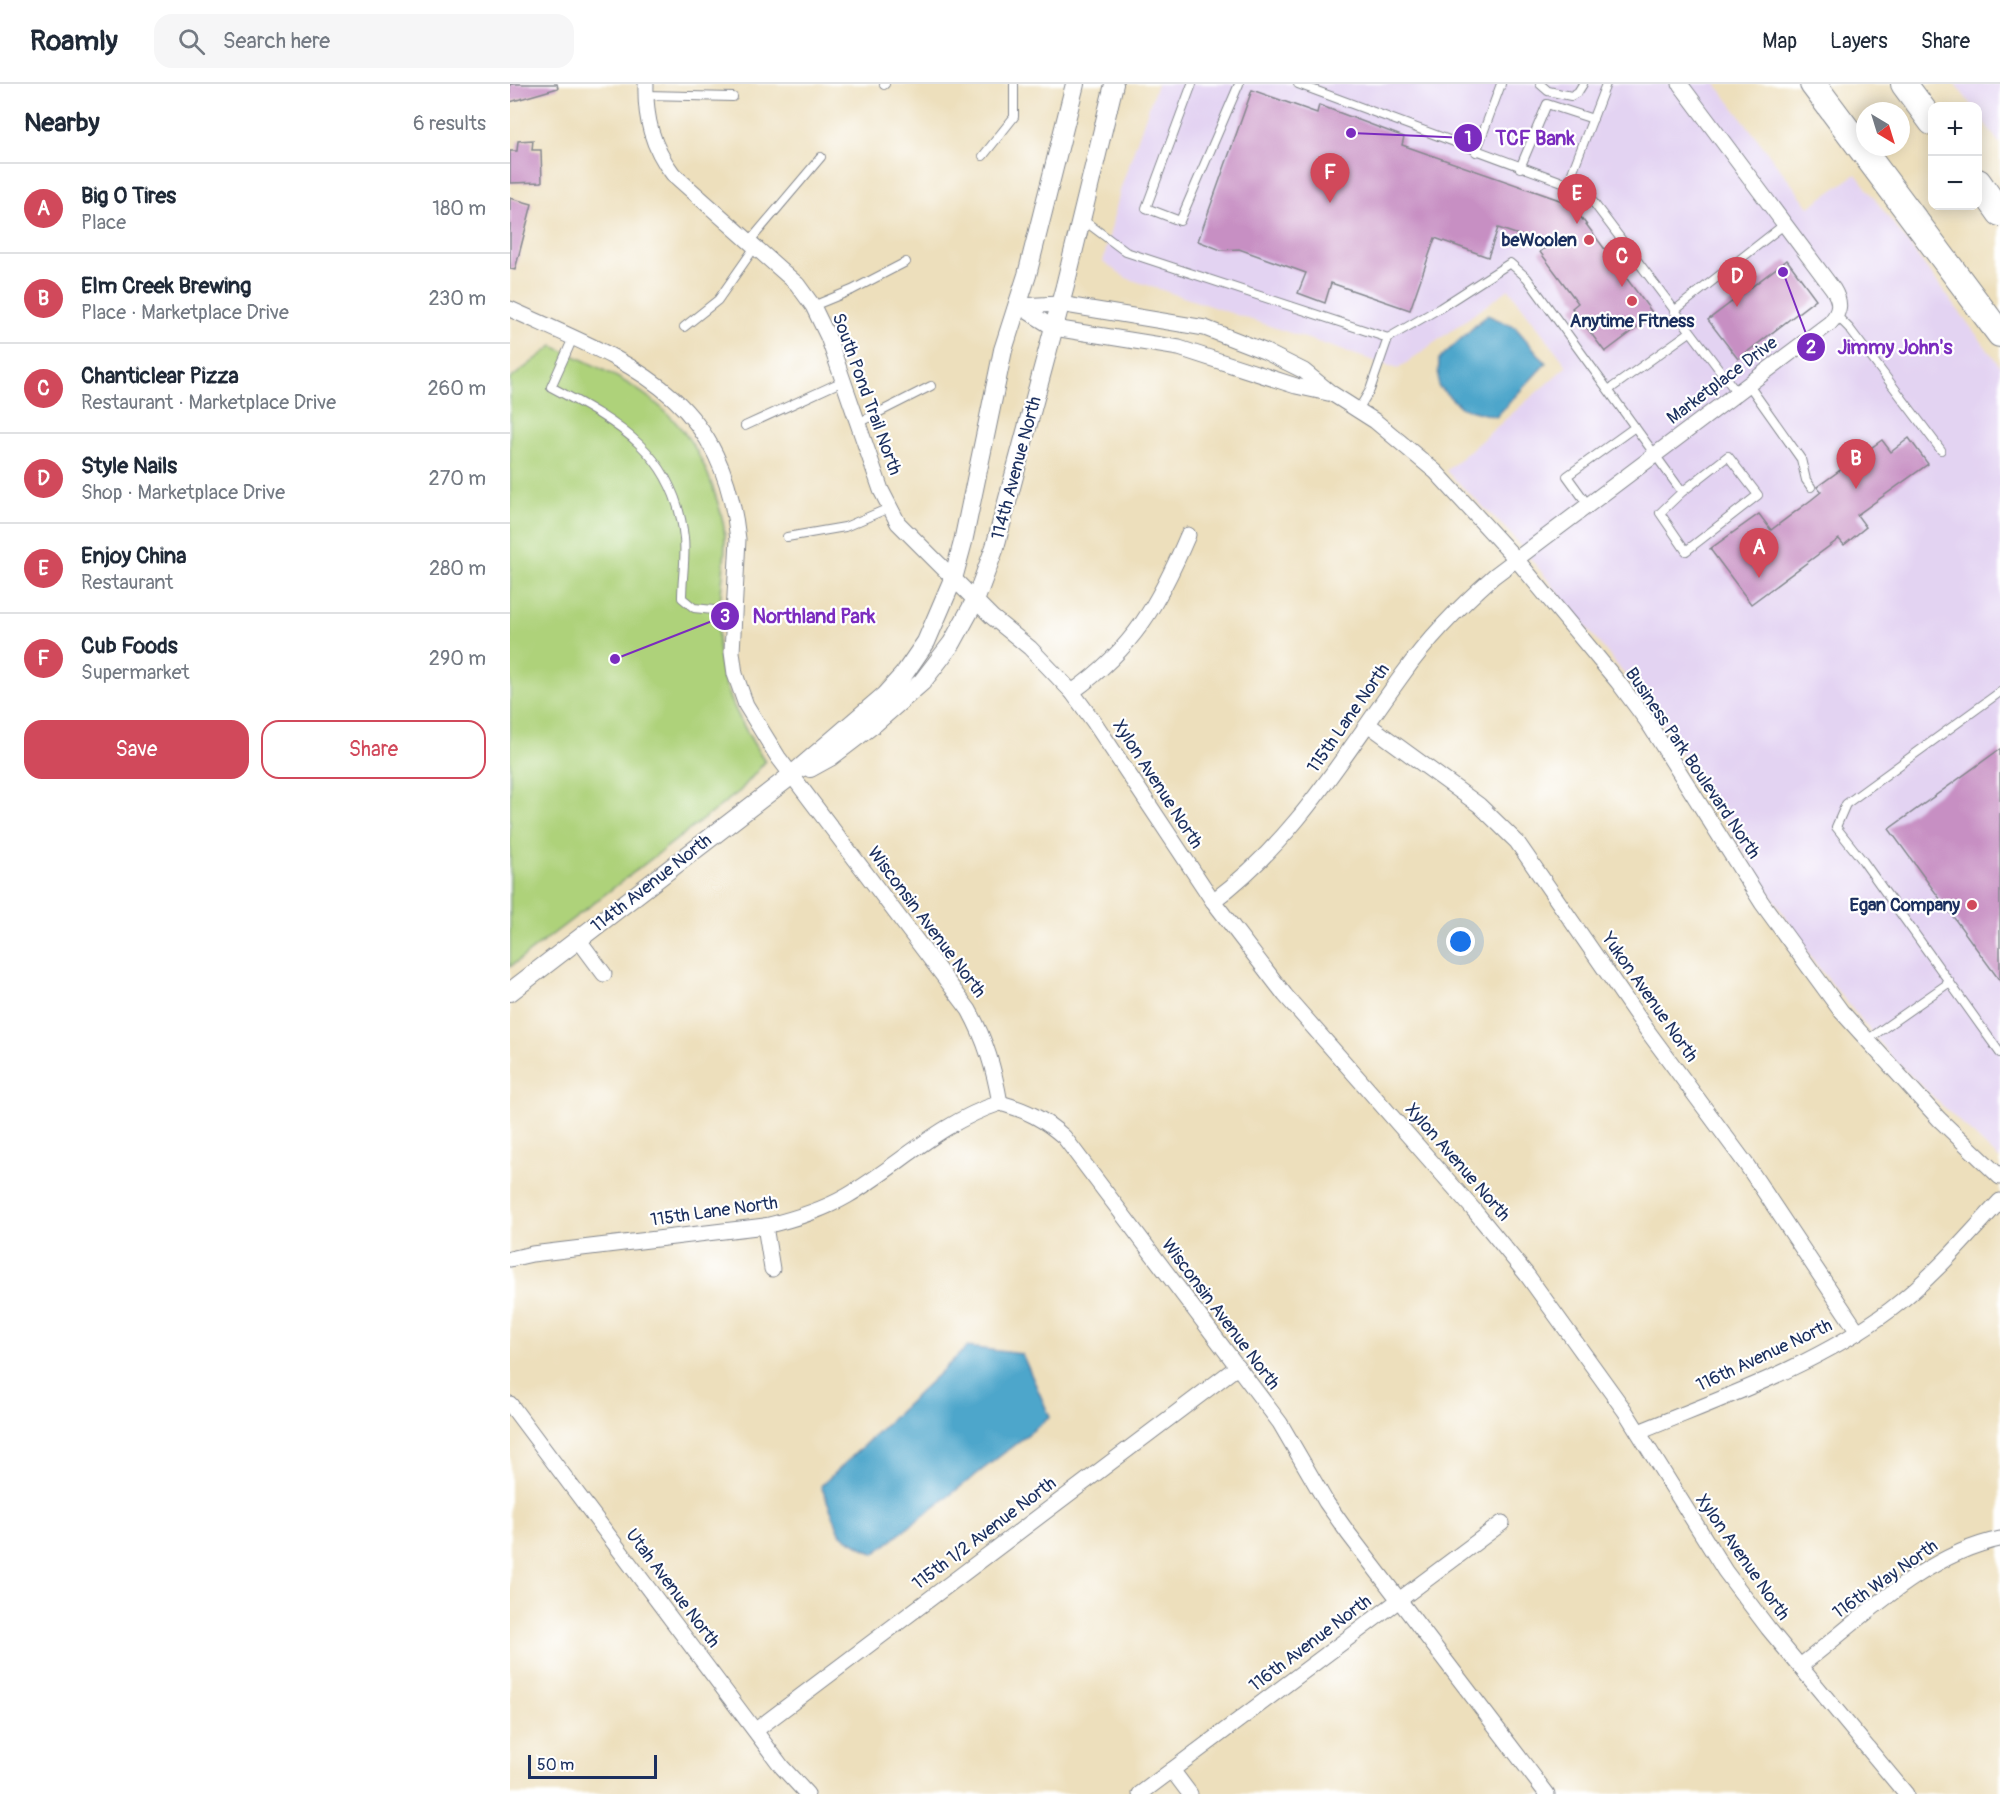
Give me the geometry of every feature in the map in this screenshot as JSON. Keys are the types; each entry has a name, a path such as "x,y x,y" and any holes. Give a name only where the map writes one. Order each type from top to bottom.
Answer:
{"highway":[{"path":"1813,84 2000,334"},
{"path":"1904,84 1928,117"},
{"path":"1982,189 2000,213"}],"street":[{"name":"114th Avenue North","path":"510,992 792,775 885,695 904,674 931,632 952,579 967,525 1004,350 1019,306 1075,84"},
{"name":"114th Avenue North","path":"792,775 830,757 902,701 938,663 963,625 975,601 995,547 1054,328 1114,84"},
{"path":"1680,84 1833,288 1839,298 1837,316"},
{"name":"South Pond Trail North","path":"646,89 649,128 661,158 673,174 797,284 813,306 828,337 889,508 908,535 952,579"},
{"name":"Business Park Boulevard North","path":"1019,306 1060,304 1205,328 1264,351 1304,371 1331,393 1358,410 1436,472 1516,559 1584,640 1647,722 1762,903 1821,986 1866,1041 1939,1119 2000,1177"},
{"name":"Business Park Boulevard North","path":"1019,306 1054,328 1179,348 1296,386 1331,393"},
{"name":"Wisconsin Avenue North","path":"510,309 626,363 655,381 681,404 710,446 726,482 736,523 737,577 732,652 735,674 742,695 761,733 969,1010 993,1063 1000,1103 1022,1108 1044,1120 1064,1137 1280,1423 1326,1502 1547,1794"},
{"name":"Marketplace Drive","path":"1516,559 1837,316"},
{"path":"1072,692 1098,672 1135,635 1165,590 1188,535"},
{"name":"115th Lane North","path":"1213,901 1263,860 1288,832 1369,725 1403,673 1445,621 1516,559"},
{"name":"Xylon Avenue North","path":"952,579 1030,648 1072,692 1213,901 1285,995 1503,1244 1561,1319 1639,1432 1725,1571 1906,1794"},
{"name":"Yukon Avenue North","path":"1369,725 1479,805 1517,842 1649,1033 1746,1164 1858,1332"},
{"path":"579,939 604,974"},
{"name":"115th Lane North","path":"510,1259 532,1254 765,1226 799,1217 832,1204 867,1183 952,1122 1000,1103"},
{"name":"116th Avenue North","path":"1639,1432 1812,1358 1858,1332 1920,1286 2000,1201"},
{"path":"765,1226 772,1269"},
{"name":"115th 1/2 Avenue North","path":"756,1730 1236,1367"},
{"name":"Utah Avenue North","path":"510,1404 782,1767 807,1794"},
{"name":"116th Avenue North","path":"1140,1794 1502,1523"},
{"name":"116th Way North","path":"1800,1666 1911,1580 1947,1557 2000,1539"},
{"path":"1172,1770 1190,1794"}],"lane":[{"path":"983,156 1014,117 1014,84"},
{"path":"1192,84 1146,208 1180,221 1239,84"},
{"path":"1298,84 1567,186 1584,190 1690,332 1801,459 1806,480 1811,487"},
{"path":"1476,152 1501,84"},
{"path":"1540,84 1548,91 1571,96 1578,92 1583,84"},
{"path":"1567,186 1606,84"},
{"path":"646,89 733,97"},
{"path":"1520,168 1547,104 1593,119"},
{"path":"684,327 718,300 752,244 821,158"},
{"path":"1081,218 1126,252 1388,338"},
{"path":"1674,311 1785,224"},
{"path":"813,306 852,290 906,262"},
{"path":"1358,410 1370,390 1388,338 1510,263 1527,278 1610,389 1682,492"},
{"path":"1837,316 1850,328 1941,450"},
{"path":"1610,389 1690,332"},
{"path":"573,338 551,387 614,422 648,451 663,473 681,519 684,541 682,598 694,608 733,612"},
{"path":"745,426 843,381"},
{"path":"858,423 931,386"},
{"path":"1588,505 1567,476 1635,427"},
{"path":"1728,456 1758,495 1686,551 1660,513 1682,492 1728,456"},
{"path":"787,537 844,527 889,508"},
{"path":"2000,692 1846,804 1836,827 1863,861 2000,1053"},
{"path":"1866,1041 1950,982"}],"shaded area":[{"path":"1157,84 1716,84 1809,207 1856,174 2000,366 2000,1160 1893,1059 1814,962 1652,708 1508,531 1446,471 1567,366 1509,289 1398,369 1126,278 1103,262 1121,187"},
{"path":"1955,84 2000,84 2000,144 1982,119 1982,102 1969,102"}],"green space":[{"path":"553,346 605,371 651,399 687,436 701,460 713,488 725,534 718,637 722,671 732,703 765,762 740,791 510,967 510,379"}],"water":[{"path":"1487,315 1515,327 1546,363 1496,417 1462,408 1438,386 1439,359"},
{"path":"967,1347 1022,1354 1050,1417 874,1554 841,1535 821,1486"}],"building":[{"path":"510,84 557,84 558,88 510,102"},
{"path":"1252,90 1317,113 1319,105 1404,137 1402,145 1571,204 1654,315 1605,352 1572,308 1578,303 1540,252 1549,245 1498,228 1488,257 1435,238 1410,310 1331,283 1325,303 1298,293 1306,273 1239,249 1221,250 1198,241"},
{"path":"533,140 532,150 541,150 542,182 510,183 510,151 517,151 518,141"},
{"path":"510,198 532,204 515,270 510,269"},
{"path":"1787,260 1816,299 1738,359 1708,320"},
{"path":"1909,438 1928,464 1857,515 1866,527 1844,545 1839,539 1751,604 1710,549 1759,514 1771,530 1821,492 1817,487 1882,440 1891,452"},
{"name":"Egan Company","path":"2000,749 2000,981 1889,829"}],"place":[{"name":"TCF Bank","path":"1351,133"},
{"name":"Cub Foods","path":"1330,203"},
{"name":"Enjoy China","path":"1577,224"},
{"name":"beWoolen","path":"1589,240"},
{"name":"Jimmy John's","path":"1783,272"},
{"name":"Chanticlear Pizza","path":"1622,287"},
{"name":"Anytime Fitness","path":"1632,301"},
{"name":"Style Nails","path":"1737,307"},
{"name":"Elm Creek Brewing","path":"1856,489"},
{"name":"Big O Tires","path":"1759,578"},
{"name":"Northland Park","path":"615,659"},
{"name":"Egan Company","path":"1972,905"}]}
